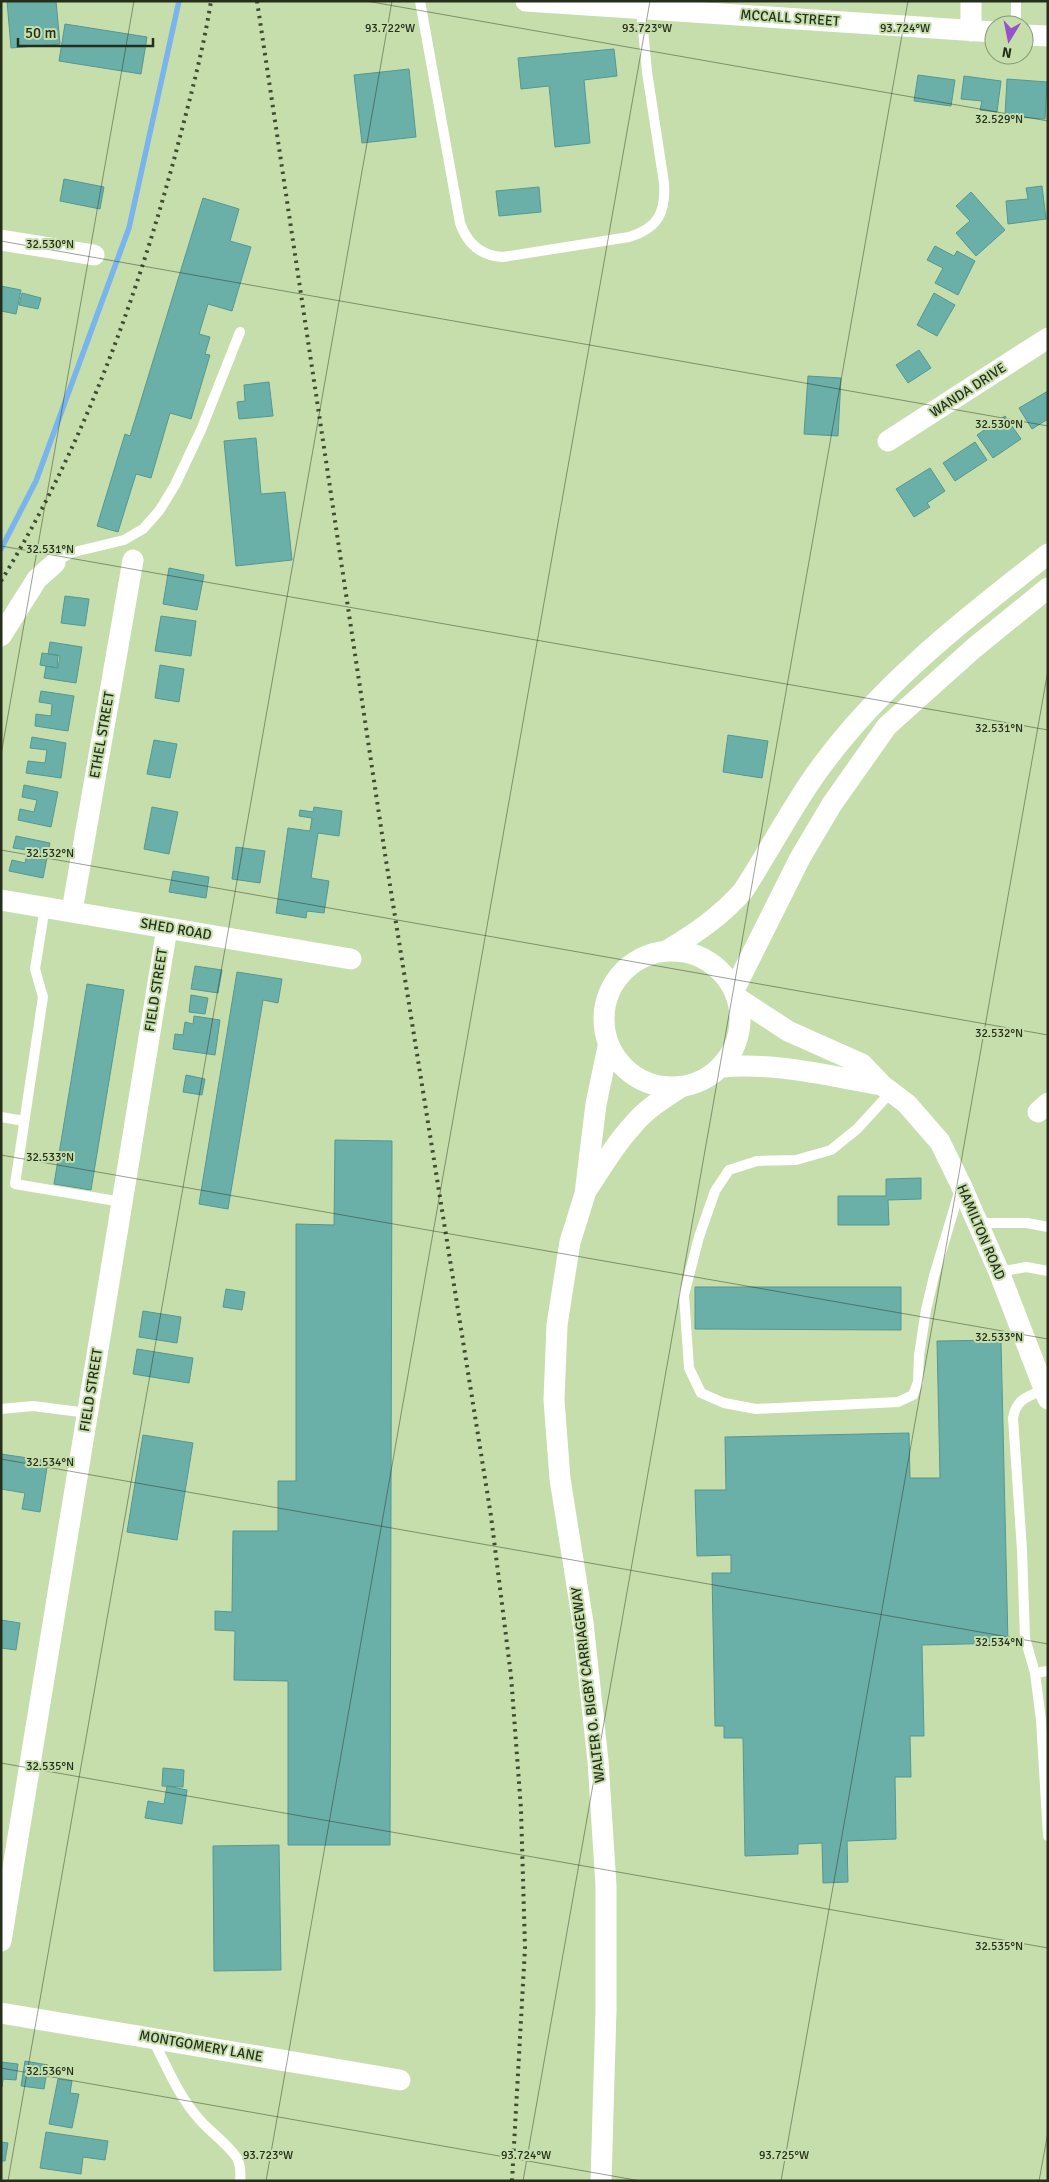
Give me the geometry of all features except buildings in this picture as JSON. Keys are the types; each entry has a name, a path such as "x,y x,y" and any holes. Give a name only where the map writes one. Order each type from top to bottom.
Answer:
{"street":[{"name":"MCCALL STREET","path":"526,1 627,6 984,32"},
{"path":"971,1 971,31"},
{"path":"1034,35 1048,36"},
{"path":"1,240 94,255"},
{"name":"WANDA DRIVE","path":"888,441 1048,338"},
{"path":"668,950 712,921 739,896 815,775 856,723 896,681 942,639 1048,554"},
{"name":"ETHEL STREET","path":"72,912 133,560"},
{"path":"1,636 37,579 55,563"},
{"path":"737,995 723,974 707,960 688,952 668,950 646,955 627,966 613,983 604,1003 603,1026 608,1047 620,1065 638,1079 659,1087 681,1087 703,1080 721,1067 733,1050 739,1030 737,995 800,858 832,804 888,726 974,648 1048,588"},
{"name":"SHED ROAD","path":"1,900 351,959"},
{"name":"FIELD STREET","path":"1,1941 167,928"},
{"name":"HAMILTON ROAD","path":"737,995 788,1031 862,1064 912,1110 940,1142 999,1272 1046,1394"},
{"name":"WALTER O. BIGBY CARRIAGEWAY","path":"601,2181 606,2010 606,1886 599,1771 583,1623 560,1479 554,1400 557,1325 570,1242 584,1194 596,1104 608,1047"},
{"name":"HAMILTON ROAD","path":"721,1067 742,1065 802,1069 887,1088"},
{"name":"WALTER O. BIGBY CARRIAGEWAY","path":"584,1194 618,1142 634,1124 654,1105 681,1087"},
{"name":"MONTGOMERY LANE","path":"1,2013 400,2080"}],"lane":[{"path":"420,1 460,223 464,234 483,253 503,257 629,237 645,232 659,216 665,197 664,182 647,72 627,6"},
{"path":"1016,1 1016,15"},
{"path":"55,563 70,553 124,540 144,529 159,512 175,485 201,430 240,332"},
{"path":"45,907 36,969 43,997 15,1184 122,1202"},
{"path":"887,1088 857,1129 832,1150 796,1160 757,1161 729,1170 715,1191 699,1238 684,1295 689,1368 701,1392 724,1403 756,1408 898,1402 913,1395 918,1382 919,1355 926,1310 961,1186"},
{"path":"1,1117 24,1121"},
{"path":"977,1223 1026,1223 1048,1227"},
{"path":"999,1272 1026,1268 1048,1271"},
{"path":"1046,1394 1022,1398 1015,1408 1013,1418 1022,1550 1025,1638 1035,1673 1041,1720 1048,1836"},
{"path":"1,1409 32,1406 88,1413"},
{"path":"1035,1673 1048,1671"},
{"path":"152,2038 198,2119 238,2159 241,2170 240,2181"}],"waterway":[{"path":"1,549 36,481 129,228 179,1"}],"railway":[{"path":"1,581 57,479 104,373 124,318 143,263 176,152 200,58 211,1"},
{"path":"257,1 385,854 491,1516 511,1676 521,1809 525,1948 512,2181"}]}
